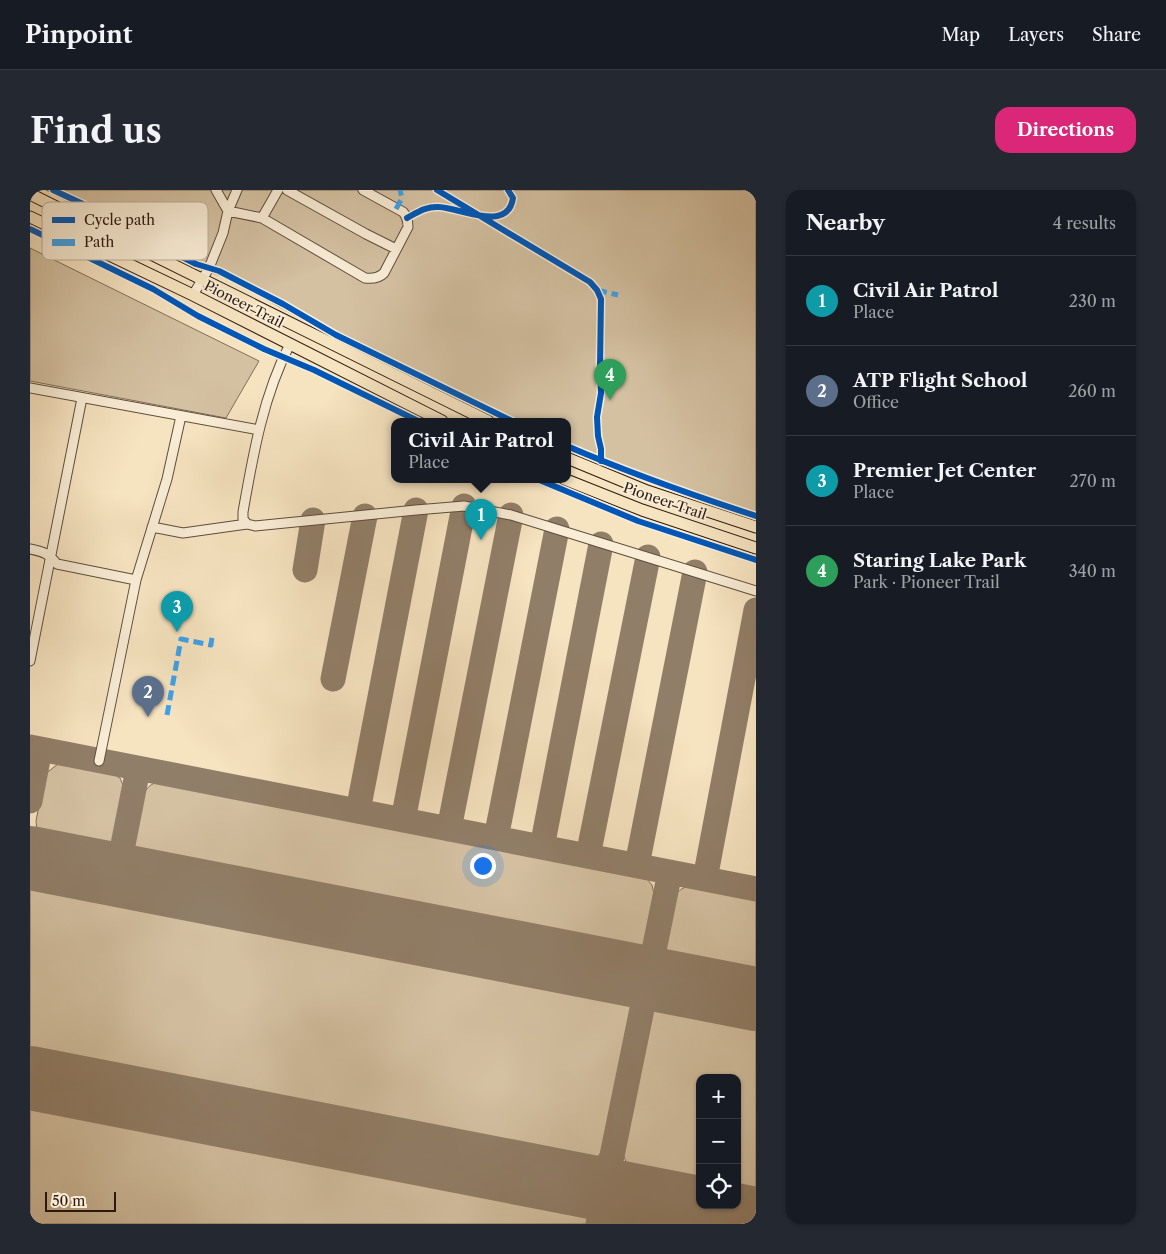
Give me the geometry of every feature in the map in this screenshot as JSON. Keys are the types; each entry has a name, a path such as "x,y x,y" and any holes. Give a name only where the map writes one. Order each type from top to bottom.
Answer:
{"main road":[{"name":"Pioneer Trail","path":"30,194 46,202"},
{"name":"Pioneer Trail","path":"30,217 42,223"},
{"name":"Pioneer Trail","path":"120,260 436,418"},
{"name":"Pioneer Trail","path":"164,260 482,418"},
{"name":"Pioneer Trail","path":"571,460 647,490 756,527"},
{"name":"Pioneer Trail","path":"571,482 642,510 756,548"}],"lane":[{"path":"216,190 228,211 262,218 365,278 371,279 384,273 408,227 408,222 405,214 363,190"},
{"path":"193,295 203,279 223,233 228,211 237,190"},
{"path":"262,218 278,190"},
{"path":"287,190 396,249"},
{"path":"247,524 243,519 243,512 259,430 270,390 290,344"},
{"path":"30,398 31,389 259,430"},
{"path":"30,661 82,398"},
{"path":"99,761 136,580 167,479 181,416"},
{"path":"152,527 183,533 247,524 255,526 464,506 511,515 756,592"},
{"path":"30,548 44,552 57,564 136,580"}],"shaded area":[{"path":"46,190 756,190 756,519 598,465 571,452 571,418 502,418 330,335 227,278 190,266 179,260 208,260 208,202 69,202"},
{"path":"30,248 42,254 42,260 54,260 259,361 226,418 30,381"},
{"path":"68,763 106,770 120,778 125,790 115,838 107,848 94,852 50,843 41,838 37,831 36,821 45,774 58,764"},
{"path":"163,781 637,874 646,878 652,885 654,894 646,939 643,947 636,953 626,956 146,862 139,856 134,847 137,818 146,790 149,786"},
{"path":"44,875 618,988 625,992 631,1003 632,1010 605,1145 598,1156 586,1163 30,1055 30,881"},
{"path":"694,885 756,897 756,981 674,965 667,957 663,947 672,898 682,889"},
{"path":"665,999 676,1000 756,1015 756,1196 741,1194 741,1074 696,1074 696,1184 636,1173 628,1166 624,1157 623,1146 650,1015 654,1005"},
{"path":"30,1099 573,1204 584,1211 589,1224 30,1224"},
{"path":"630,1216 671,1224 611,1224 619,1217"}],"taxiway":[{"path":"403,820 464,506"},
{"path":"358,811 416,510"},
{"path":"449,829 511,515"},
{"path":"333,679 365,516"},
{"path":"305,570 313,520"},
{"path":"496,838 557,529"},
{"path":"542,847 601,544"},
{"path":"588,856 648,557"},
{"path":"637,865 695,572"},
{"path":"705,879 756,610"},
{"path":"30,747 756,889"},
{"path":"30,801 40,749"},
{"path":"117,875 138,769"},
{"path":"598,1224 670,872"}],"runway":[{"path":"30,858 756,999"},
{"path":"30,1078 756,1219"}],"marked path":[{"path":"396,209 402,198 400,190"},
{"path":"597,290 618,295"},
{"path":"167,715 181,639 211,645 212,637"}],"cycle path":[{"path":"53,190 79,202"},
{"path":"437,190 590,282 597,290 601,299 601,393 597,417 601,461"},
{"path":"407,218 430,207 448,208 482,216 502,214 509,208 513,198 508,190"},
{"path":"30,229 42,235"},
{"path":"94,260 153,289 198,316 264,349 314,370 412,418"},
{"path":"188,260 219,271 283,304 336,335 506,418"},
{"path":"571,448 661,483 756,516"},
{"path":"547,483 638,521 756,560"}],"place":[{"name":"Staring Lake Park","path":"610,400"},
{"name":"Civil Air Patrol","path":"481,540"},
{"name":"Premier Jet Center","path":"177,632"},
{"name":"ATP Flight School","path":"148,717"}]}
